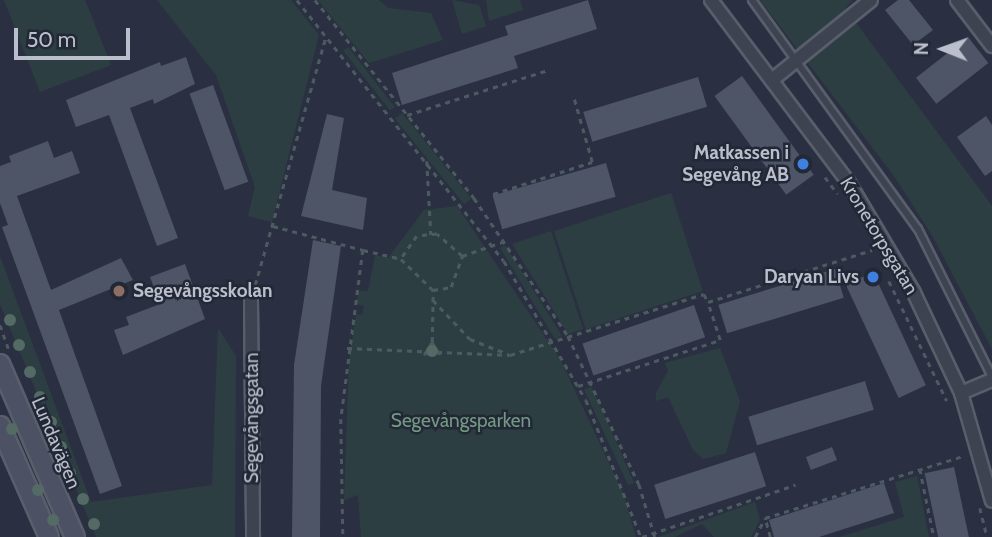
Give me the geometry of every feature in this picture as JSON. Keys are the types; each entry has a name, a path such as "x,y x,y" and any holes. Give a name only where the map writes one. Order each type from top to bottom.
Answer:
{"main road":[{"name":"Lundavägen","path":"0,364 75,537"},
{"path":"0,426 49,537"}],"street":[{"name":"Kronetorpsgatan","path":"710,0 849,183 914,293 961,393 992,501"},
{"path":"772,80 871,0"},
{"path":"957,0 992,46"},
{"name":"Segevångsgatan","path":"251,299 253,537"},
{"path":"961,393 992,378"}],"lane":[{"path":"752,0 918,229 992,378"}],"path":[{"path":"297,0 491,245 554,343 578,386 628,495 641,537 654,535 795,485"},
{"path":"315,0 506,241 569,337 593,381 654,535"},
{"path":"251,299 326,36"},
{"path":"407,115 548,71"},
{"path":"493,194 592,162 574,99"},
{"path":"426,161 431,235"},
{"path":"819,168 843,201"},
{"path":"273,226 401,259 433,290 432,342 424,355"},
{"path":"401,259 417,236 431,235 462,256"},
{"path":"433,290 451,286 462,256 506,241"},
{"path":"869,243 877,258"},
{"path":"343,537 341,419 347,348 363,250"},
{"path":"708,302 873,250"},
{"path":"888,278 950,405"},
{"path":"347,348 441,356 510,355 704,295 720,340 578,386"},
{"path":"433,300 470,339 510,355"},
{"path":"432,342 441,356"},
{"path":"963,448 969,467"},
{"path":"755,537 765,518 965,455"},
{"path":"920,469 934,537"},
{"path":"978,502 986,537"},
{"path":"765,518 770,537"}],"green space":[{"path":"4,0 85,0 111,65 40,92"},
{"path":"157,0 291,0 319,35 272,222 248,216 255,187 216,75"},
{"path":"318,0 379,0 388,8 431,13 443,40 369,63"},
{"path":"452,0 479,5 486,26 462,34"},
{"path":"486,0 520,0 523,10 489,21"},
{"path":"760,0 853,0 845,8 992,206 992,349 933,237 894,176"},
{"path":"348,47 395,107 390,111 343,51"},
{"path":"402,113 471,198 464,204 395,119"},
{"path":"671,193 703,291 586,329 554,231"},
{"name":"Segevångsparken","path":"457,206 560,359 623,493 636,537 361,537 358,495 344,500 349,362 356,314 362,315 364,306 356,304 359,291 368,291 375,255 388,258 424,210"},
{"path":"551,231 583,329 568,334 512,244"},
{"path":"505,245 562,336 555,339 500,248"},
{"path":"0,256 91,502 212,485 218,328 236,356 235,537 96,537 0,304"},
{"path":"720,348 740,401 726,453 703,459 693,450 668,397 656,401 656,393 668,371 665,363"},
{"path":"592,387 634,483 628,485 584,389"},
{"path":"917,476 929,537 839,537 904,517 895,482"},
{"path":"755,502 760,520 751,537 714,537 702,524 675,537 658,537"}],"building":[{"path":"588,0 597,29 514,56 518,68 402,105 392,73 508,35 505,26"},
{"path":"898,0 909,0 933,30 913,45 885,10"},
{"path":"968,37 988,63 936,104 916,78"},
{"path":"186,57 195,84 154,104 153,99 130,108 178,238 157,246 109,115 76,127 66,100 160,62 161,66"},
{"path":"742,76 814,175 786,195 714,96"},
{"path":"698,77 707,107 592,142 583,112"},
{"path":"213,85 248,182 225,190 190,94"},
{"path":"327,114 344,118 332,190 367,198 363,230 301,216"},
{"path":"986,116 992,125 992,171 985,176 957,137"},
{"path":"48,141 54,158 72,151 80,173 17,196 51,290 121,258 133,280 59,310 122,486 100,494 2,227 8,225 0,203 0,166 11,162 9,156"},
{"path":"606,163 616,197 502,229 493,196"},
{"path":"313,240 341,246 321,386 320,537 292,537 294,365"},
{"path":"185,264 205,319 123,355 114,330 129,325 126,317 160,304 150,277"},
{"path":"835,269 844,298 727,333 718,305"},
{"path":"873,272 926,385 899,398 846,285"},
{"path":"694,305 705,337 593,376 582,343"},
{"path":"865,381 874,410 757,445 748,417"},
{"path":"832,447 837,460 811,470 806,457"},
{"path":"755,452 766,486 665,519 654,485"},
{"path":"954,467 969,537 938,537 925,473"},
{"path":"884,483 894,513 819,537 774,537 769,520"}],"place":[{"name":"Matkassen i Segevång AB","path":"803,164"},
{"name":"Daryan Livs","path":"873,277"},
{"name":"Segevångsskolan","path":"119,291"}]}
